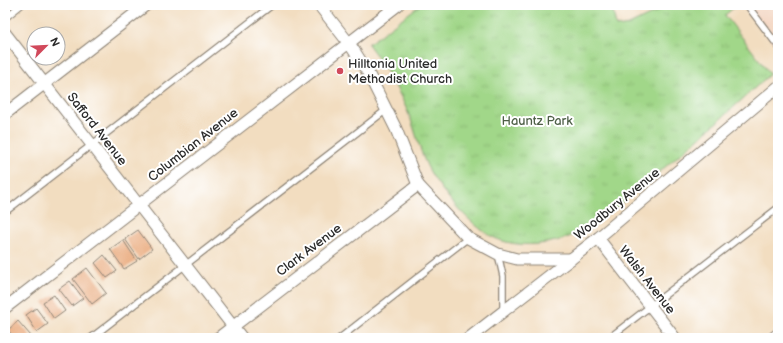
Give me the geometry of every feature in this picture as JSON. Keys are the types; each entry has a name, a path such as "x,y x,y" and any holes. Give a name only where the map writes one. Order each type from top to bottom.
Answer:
{"street":[{"path":"5,114 146,5"},
{"path":"319,5 348,42 367,71 396,128 418,184 468,238 498,254 517,259 571,259"},
{"name":"Columbian Avenue","path":"5,308 348,42 398,5"},
{"name":"Safford Avenue","path":"5,33 242,338"},
{"name":"Woodbury Avenue","path":"469,338 598,238 778,87"},
{"name":"Clark Avenue","path":"218,338 418,184"},
{"name":"Walsh Avenue","path":"598,238 675,338"},
{"path":"773,338 778,334"}],"lane":[{"path":"5,18 21,5"},
{"path":"5,212 272,5"},
{"path":"747,5 778,46"},
{"path":"92,338 386,110"},
{"path":"608,338 778,208"},
{"path":"340,338 468,238"},
{"path":"498,254 502,276 503,312"}],"shaded area":[{"path":"745,5 778,5 778,49"}],"green space":[{"name":"Hauntz Park","path":"420,5 612,5 616,27 629,25 670,5 737,5 725,15 770,74 667,166 618,206 582,231 572,236 548,243 511,243 500,240 482,230 460,211 441,188 427,167 411,120 397,90 368,44"}],"building":[{"path":"138,230 152,249 139,259 125,239"},
{"path":"123,240 137,261 124,269 110,249"},
{"path":"104,255 117,271 107,278 95,263"},
{"path":"87,268 106,293 92,304 73,279"},
{"path":"70,281 83,298 72,306 59,289"},
{"path":"54,295 65,311 54,319 43,302"},
{"path":"36,308 48,324 37,332 26,315"},
{"path":"18,321 31,336 29,338 15,338 8,330"}],"place":[{"name":"Hilltonia United Methodist Church","path":"340,71"}]}
